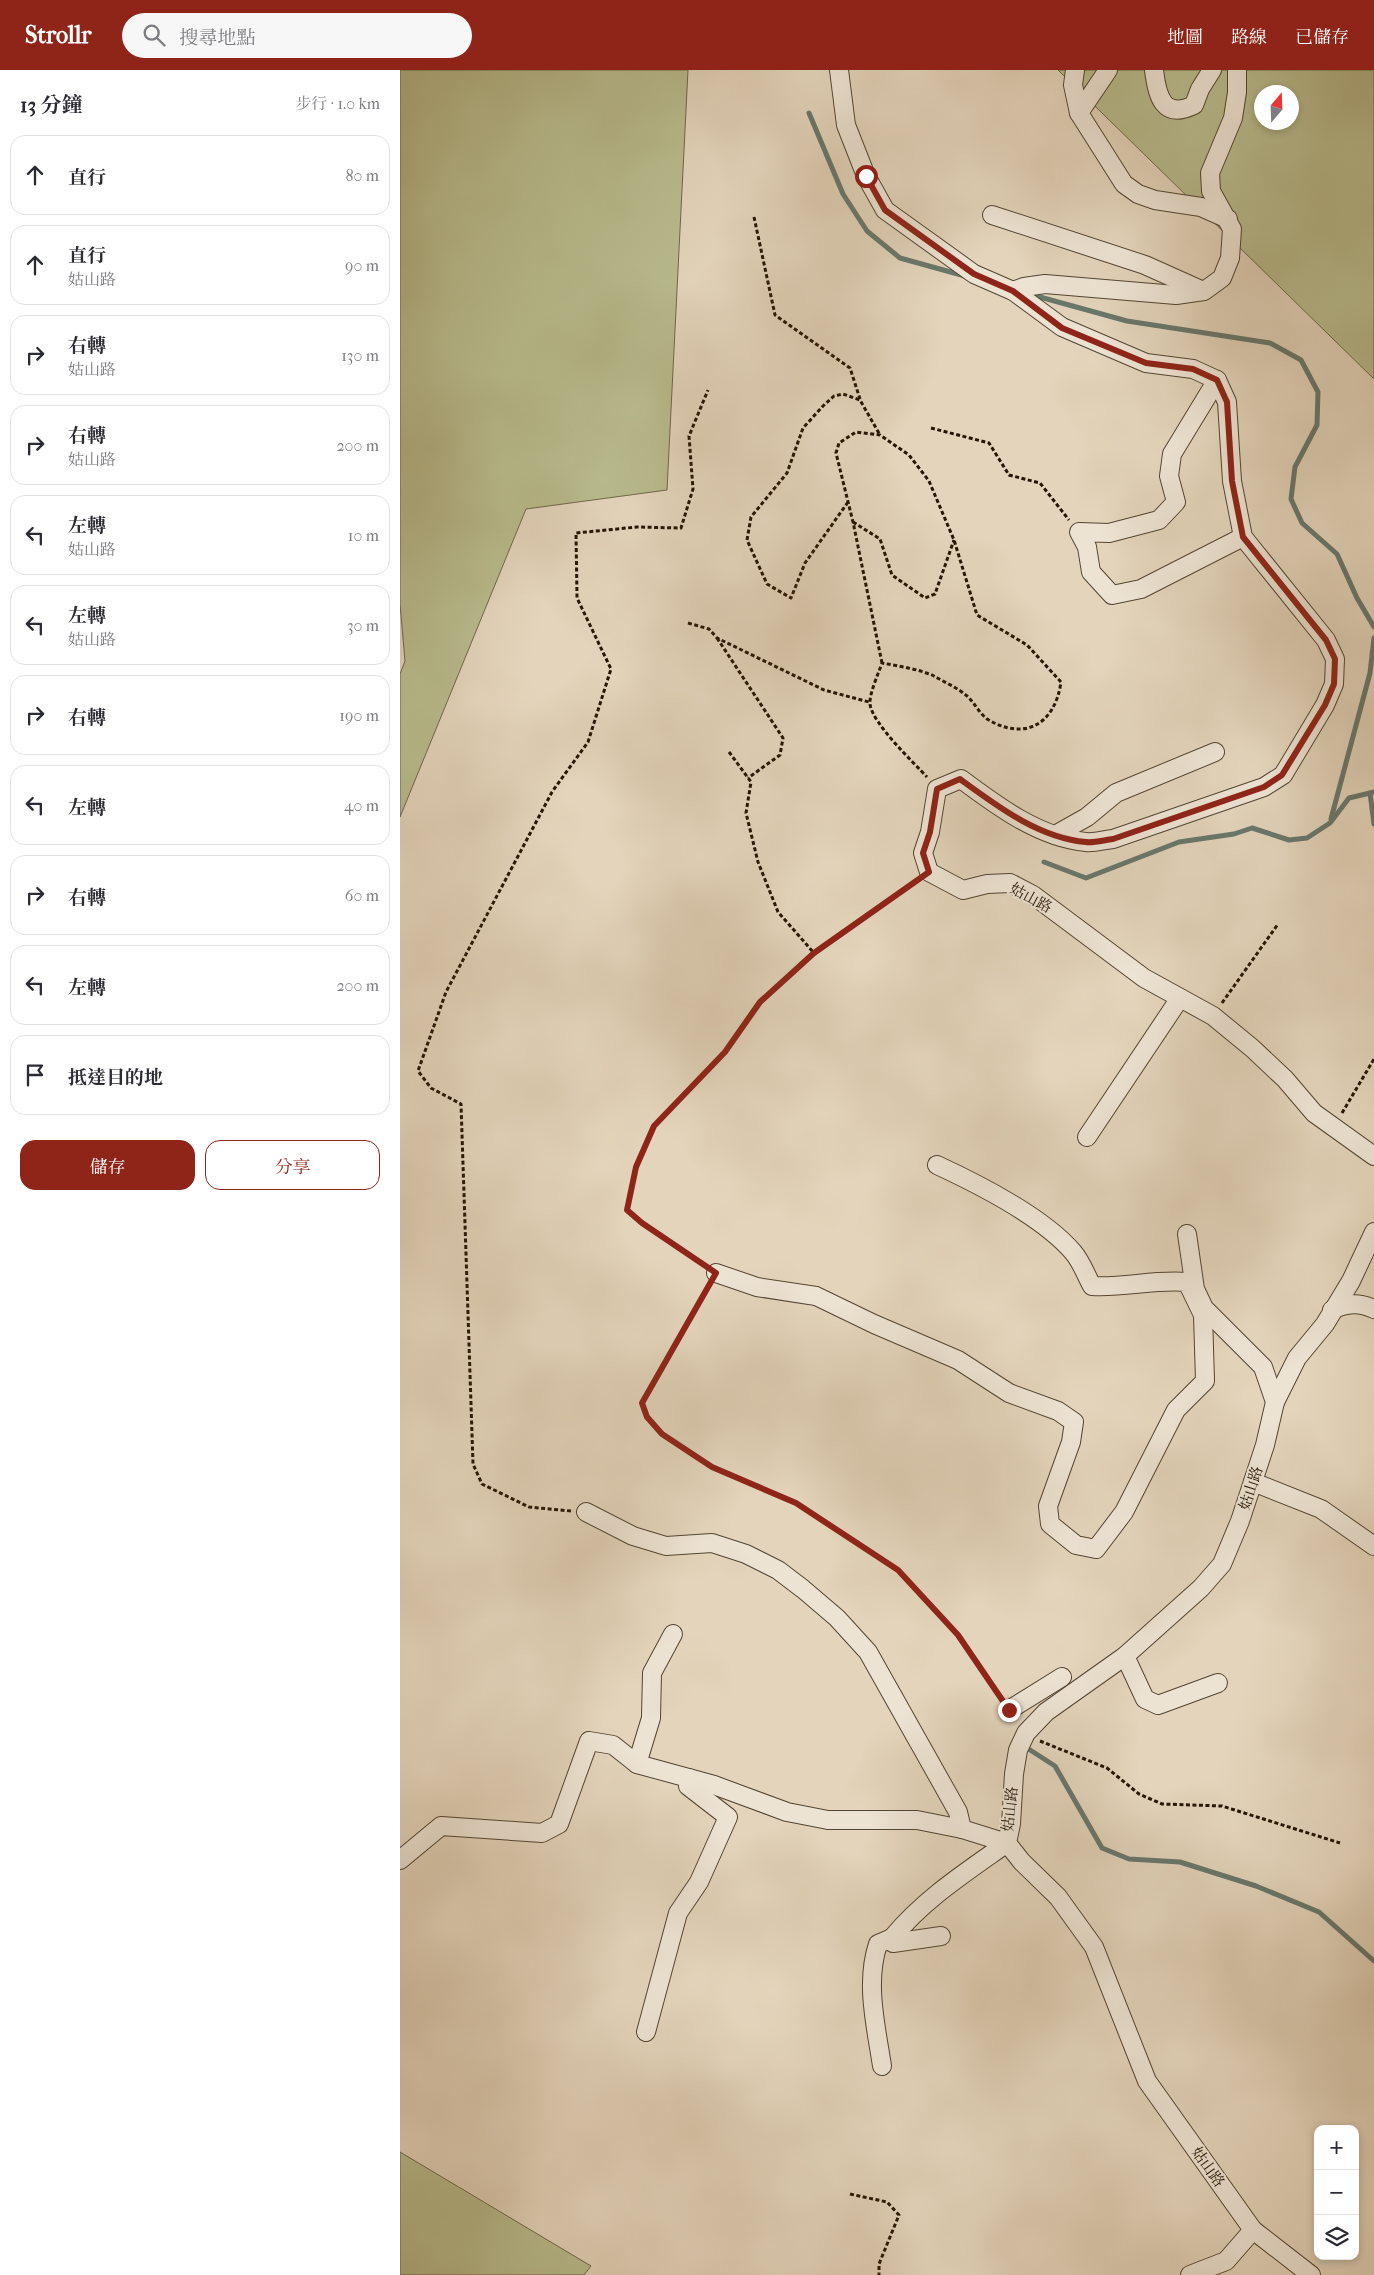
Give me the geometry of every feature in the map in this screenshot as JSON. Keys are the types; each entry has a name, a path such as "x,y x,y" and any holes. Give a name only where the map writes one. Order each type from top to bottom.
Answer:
{"street":[{"path":"838,70 846,125 866,176 885,210 974,274 1013,291 1062,328 1146,363 1193,369 1217,380 1227,402 1232,481 1243,537 1326,640 1335,659 1334,684 1325,705 1282,775 1264,787 1113,839 1087,843 1055,835 1003,810 960,779 937,789 930,832 923,853 929,872"},
{"path":"1074,70 1073,86 1079,113 1124,184 1138,194 1155,200 1201,207 1228,220"},
{"path":"1079,113 1108,70"},
{"path":"1154,70 1160,99 1168,108 1178,111 1194,105 1200,89 1212,70"},
{"path":"1013,291 1024,287 1045,284 1176,295 1204,291 1222,278 1230,258 1232,229 1210,191 1210,172 1233,118 1237,92 1237,70"},
{"path":"992,215 1145,265 1204,291"},
{"path":"1217,380 1172,454 1170,476 1176,502 1159,520 1109,533 1079,532 1087,547 1091,572 1112,595 1141,589 1243,537"},
{"path":"1055,835 1087,816 1116,793 1214,752"},
{"name":"姑山路","path":"929,872 963,890 986,884 1010,883 1033,895 1144,978 1212,1016 1272,1066 1314,1113 1374,1156"},
{"path":"1088,1137 1180,998"},
{"path":"716,1273 757,1287 816,1296 874,1324 958,1360 1009,1393 1058,1411 1069,1418 1074,1422 1071,1442 1048,1506 1050,1524 1076,1545 1096,1549 1124,1512 1176,1410 1205,1381 1203,1316 1187,1282 1167,1280 1113,1287 1092,1286 1074,1253 1050,1230 978,1184 937,1165"},
{"name":"姑山路","path":"1311,2275 1253,2230 1147,2081 1094,1948 1058,1897 1022,1862 1007,1843 1011,1824 1014,1774 1018,1750 1026,1733 1046,1712 1125,1656 1201,1588 1222,1564 1240,1521 1253,1482 1275,1402 1297,1358 1326,1324 1332,1310 1351,1281 1374,1232"},
{"path":"1187,1234 1195,1288 1204,1308 1263,1367 1275,1402"},
{"path":"1332,1310 1346,1303 1366,1305 1374,1309"},
{"path":"1253,1482 1321,1509 1374,1546"},
{"path":"586,1512 634,1536 666,1546 712,1543 746,1554 778,1570 810,1594 837,1618 868,1652 958,1812 962,1829"},
{"path":"637,1764 651,1718 652,1673 673,1634"},
{"path":"1125,1656 1145,1699 1158,1705 1218,1683"},
{"path":"1009,1710 1062,1677"},
{"path":"400,1860 441,1826 542,1833 559,1824 589,1741 614,1745 637,1764 689,1778 787,1812 828,1820 917,1820 962,1829 1007,1843"},
{"path":"646,2032 678,1913 699,1882 728,1817 688,1786 689,1778"},
{"path":"882,2066 872,2002 873,1958 878,1944 892,1938 907,1920 934,1894 1007,1843"},
{"path":"892,1938 894,1943 941,1936"},
{"path":"1190,2275 1226,2260 1253,2230"}],"path":[{"path":"754,217 775,315 850,368 860,400 880,436"},
{"path":"586,1512 529,1507 482,1484 474,1464 461,1104 432,1088 418,1070 446,992 552,792 588,742 611,669 577,598 576,533 637,527 681,528 693,489 689,436 708,390"},
{"path":"848,502 806,563 791,598 767,584 747,540 751,517 787,473 803,428 823,406 834,396 843,394 860,400"},
{"path":"931,428 989,443 1009,475 1040,483 1079,532"},
{"path":"882,662 932,675 966,695 986,718 1014,730 1037,726 1052,710 1059,695 1060,682 1027,645 977,615 954,540 929,481 909,455 880,436 856,432 839,443 836,453 853,522 882,662 869,702 872,712 885,731 937,789"},
{"path":"853,522 880,539 892,575 925,598 936,594 954,540"},
{"path":"688,623 709,630 717,638 784,738 780,755 748,778"},
{"path":"717,638 824,690 869,702"},
{"path":"729,752 751,782 746,813 758,862 778,912 814,953"},
{"path":"929,872 814,953 760,1002 725,1052 654,1126 636,1167 627,1210 642,1223 716,1273 642,1403 647,1417 662,1434 712,1467 796,1503 898,1570 958,1635 1009,1710"},
{"path":"1212,1016 1278,924"},
{"path":"1334,1127 1374,1059"},
{"path":"1026,1733 1107,1768 1139,1794 1162,1804 1222,1806 1340,1843"},
{"path":"850,2194 887,2202 899,2215 880,2264 879,2275"}],"green space":[{"path":"400,70 688,70 667,490 526,509 400,817 400,674 405,661 400,604"},
{"path":"1058,70 1374,70 1374,379"},
{"path":"400,2152 591,2266 584,2275 400,2275"}],"waterway":[{"path":"809,113 843,194 867,231 900,258 965,276"},
{"path":"1029,294 1127,321 1270,343 1301,360 1318,392 1317,425 1295,467 1291,499 1302,523 1337,554 1357,598 1374,627"},
{"path":"1331,819 1370,673 1374,638"},
{"path":"1374,792 1370,793 1374,824"},
{"path":"1044,862 1086,878 1179,842 1234,834 1252,828 1289,840 1307,838 1330,823 1349,798 1370,793"},
{"path":"1027,1748 1055,1766 1102,1848 1129,1859 1180,1862 1256,1886 1319,1912 1374,1961"}],"route":[{"path":"866,176 885,210 974,274 1013,291 1062,328 1146,363 1193,369 1217,380 1227,402 1232,481 1243,537 1326,640 1335,659 1334,684 1325,705 1282,775 1264,787 1113,839 1087,843 1055,835 1003,810 960,779 937,789 930,832 923,853 929,872 814,953 760,1002 725,1052 654,1126 636,1167 627,1210 642,1223 716,1273 642,1403 647,1417 662,1434 712,1467 796,1503 898,1570 958,1635 1009,1710"}]}
